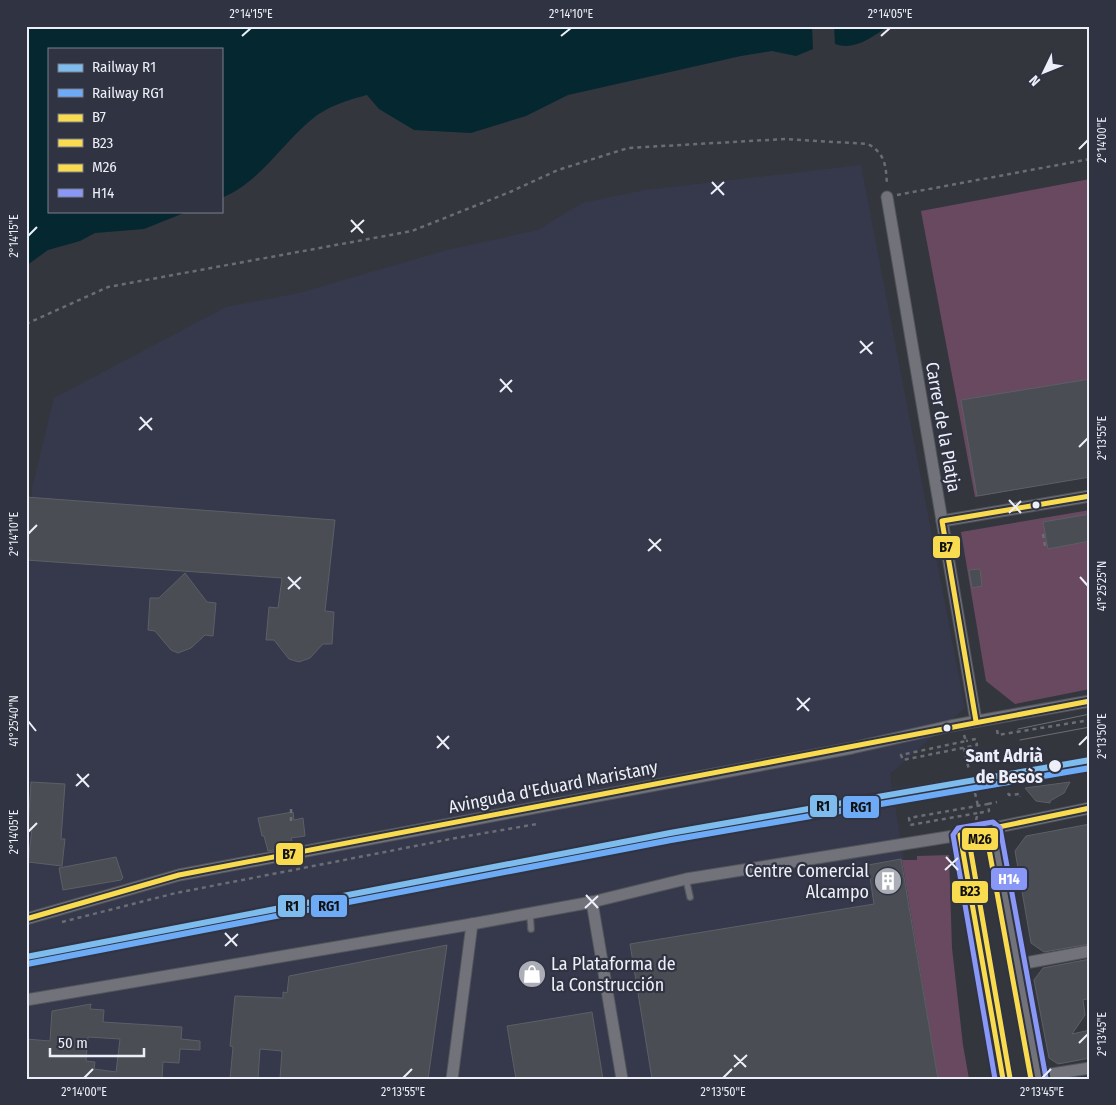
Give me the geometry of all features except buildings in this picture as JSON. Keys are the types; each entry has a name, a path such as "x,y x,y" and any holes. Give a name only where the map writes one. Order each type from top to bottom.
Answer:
{"street":[{"name":"Carrer de la Platja","path":"887,197 976,721"},
{"path":"942,521 1090,496"},
{"name":"Avinguda d'Eduard Maristany","path":"26,919 179,876 852,748 976,721 1090,701"},
{"path":"26,1000 530,914 592,902 686,879 960,836 1090,808"},
{"path":"994,829 1020,964 1039,1078 1090,1068"},
{"path":"960,836 1003,1079"},
{"path":"592,902 622,1079"},
{"path":"452,1079 472,924"},
{"path":"1020,964 1090,952"}],"lane":[{"path":"686,879 690,897"},
{"path":"530,914 531,929"}],"path":[{"path":"26,324 108,287 412,231 510,192 558,170 628,148 785,139 868,144 878,149 886,163 887,197 1090,159"},
{"path":"1043,534 1045,546 1047,546"},
{"path":"997,730 998,735 1090,720"},
{"path":"962,724 966,741"},
{"path":"976,739 977,745 964,748 903,760 901,755 976,739"},
{"path":"964,748 969,770"},
{"path":"975,793 978,806"},
{"path":"1008,793 1008,796 1020,794 1020,797"},
{"path":"988,804 989,811 978,814 910,825 909,818 997,802"},
{"path":"291,810 291,822"},
{"path":"59,923 176,893 456,838 538,824"}],"shaded area":[{"path":"26,26 812,26 813,49 796,56 772,51 741,56 568,95 526,116 471,133 414,130 379,109 367,95 352,99 317,115 258,174 234,192 222,198 222,48 48,48 48,212 186,212 144,229 95,233 80,241 48,250 26,266"},
{"path":"834,26 888,26 863,42 842,46 835,44"},
{"path":"861,165 965,708 890,774 892,788 1090,758 1090,773 983,788 895,805 940,1079 26,1079 26,618 32,488 54,398 226,307 299,293 447,250 538,230 582,203 645,190"},
{"path":"1090,179 1090,476 975,497 921,211"},
{"path":"1090,510 1090,689 1015,704 986,681 961,532"},
{"path":"949,855 952,948 963,1045 969,1079 938,1079 902,860 917,860 917,856"}],"tram line":[{"path":"1018,729 1090,714"},
{"path":"1020,740 1090,727"}],"rail line":[{"name":"R1","path":"26,957 670,833 1090,760"},
{"name":"RG1","path":"27,964 671,840 1090,768"}],"transit line":[{"name":"B7","path":"976,721 942,521 1090,496"},
{"name":"B7","path":"26,919 179,875 1090,701"},
{"name":"B23","path":"1003,1079 960,835 1090,808"},
{"name":"H14","path":"995,1079 953,835 958,828 993,822 1000,828 1046,1078"},
{"name":"M26","path":"1010,1078 969,841 987,838 1031,1079"}],"place":[{"name":"Sant Adrià de Besòs","path":"1055,766"},
{"name":"Centre Comercial Alcampo","path":"888,881"},
{"name":"La Plataforma de la Construcción","path":"532,974"}]}
